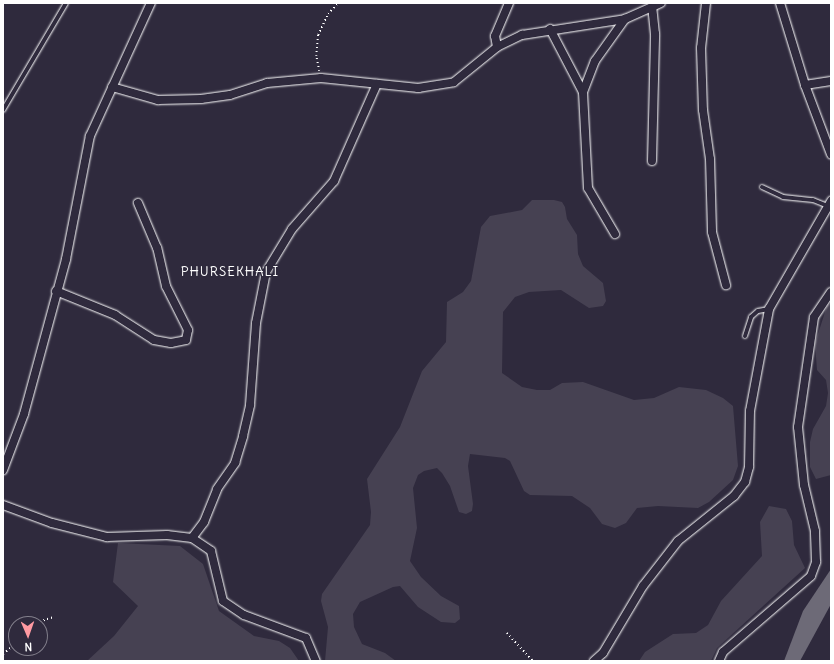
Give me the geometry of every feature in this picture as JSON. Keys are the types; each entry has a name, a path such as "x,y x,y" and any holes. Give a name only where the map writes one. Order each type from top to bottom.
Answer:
{"street":[{"path":"3,470 24,414 56,291 66,259 90,136 151,3"},
{"path":"497,47 495,36 509,3"},
{"path":"112,87 158,100 201,99 230,95 267,83 321,78 418,88 454,82 497,47 522,35 550,29 625,19 661,3"},
{"path":"706,3 701,48 703,110 710,159 712,232 726,285"},
{"path":"780,3 805,85 831,154"},
{"path":"652,7 655,34 652,161"},
{"path":"615,234 588,188 583,92 595,61 625,19"},
{"path":"550,29 583,92"},
{"path":"805,85 831,81"},
{"path":"192,538 204,522 217,490 235,463 243,436 250,405 259,307 266,272 292,229 334,181 377,84"},
{"path":"56,291 115,315 154,340 172,343 186,340 188,330 166,286 157,248 138,203"},
{"path":"594,661 603,653 643,586 678,541 729,500 745,482 749,467 750,411 768,309 830,203"},
{"path":"719,661 723,652 811,576 816,562 815,531 804,485 798,427 814,317 831,292"},
{"path":"3,505 52,523 108,537 167,535 192,538 211,551 223,601 244,615 306,638 316,661"}],"lane":[{"path":"3,110 66,3"},
{"path":"762,187 783,197 830,203"},
{"path":"745,336 751,317 758,311 768,309"}],"path":[{"path":"321,78 316,56 318,35 328,14 338,3"},
{"path":"48,619 53,617"},
{"path":"507,633 533,661"}],"shaded area":[{"path":"532,200 554,200 562,202 565,207 567,219 577,235 578,254 583,266 603,283 606,301 603,306 589,308 561,290 529,292 515,297 503,312 502,373 522,387 537,390 550,390 562,383 583,382 634,400 654,398 679,387 706,390 723,398 733,406 738,466 733,480 709,502 698,508 658,506 637,508 626,523 615,528 602,524 590,508 572,496 530,495 524,491 510,461 505,458 470,454 468,466 473,504 472,511 466,514 459,512 450,486 442,473 437,468 424,471 418,475 413,488 417,528 410,561 421,577 441,596 459,606 460,619 455,623 441,622 418,607 400,586 393,587 360,602 353,614 354,627 362,644 385,653 396,661 325,661 328,627 321,601 322,594 370,525 371,512 367,479 400,427 422,371 446,342 447,302 463,292 471,281 481,227 490,216 522,210"},
{"path":"831,302 831,475 816,479 810,467 810,442 813,429 826,406 828,393 826,380 817,370 815,343 827,306"},
{"path":"769,506 786,509 792,521 794,545 805,568 717,648 711,661 639,661 645,652 673,634 696,633 708,625 721,601 762,556 760,522"},
{"path":"118,543 180,546 203,564 219,611 254,636 279,641 290,648 299,661 87,661 114,636 138,606 113,582"},
{"path":"831,569 831,604 800,661 784,661 803,611"}],"district":[{"name":"PHURSEKHALI","path":"230,272"}]}
